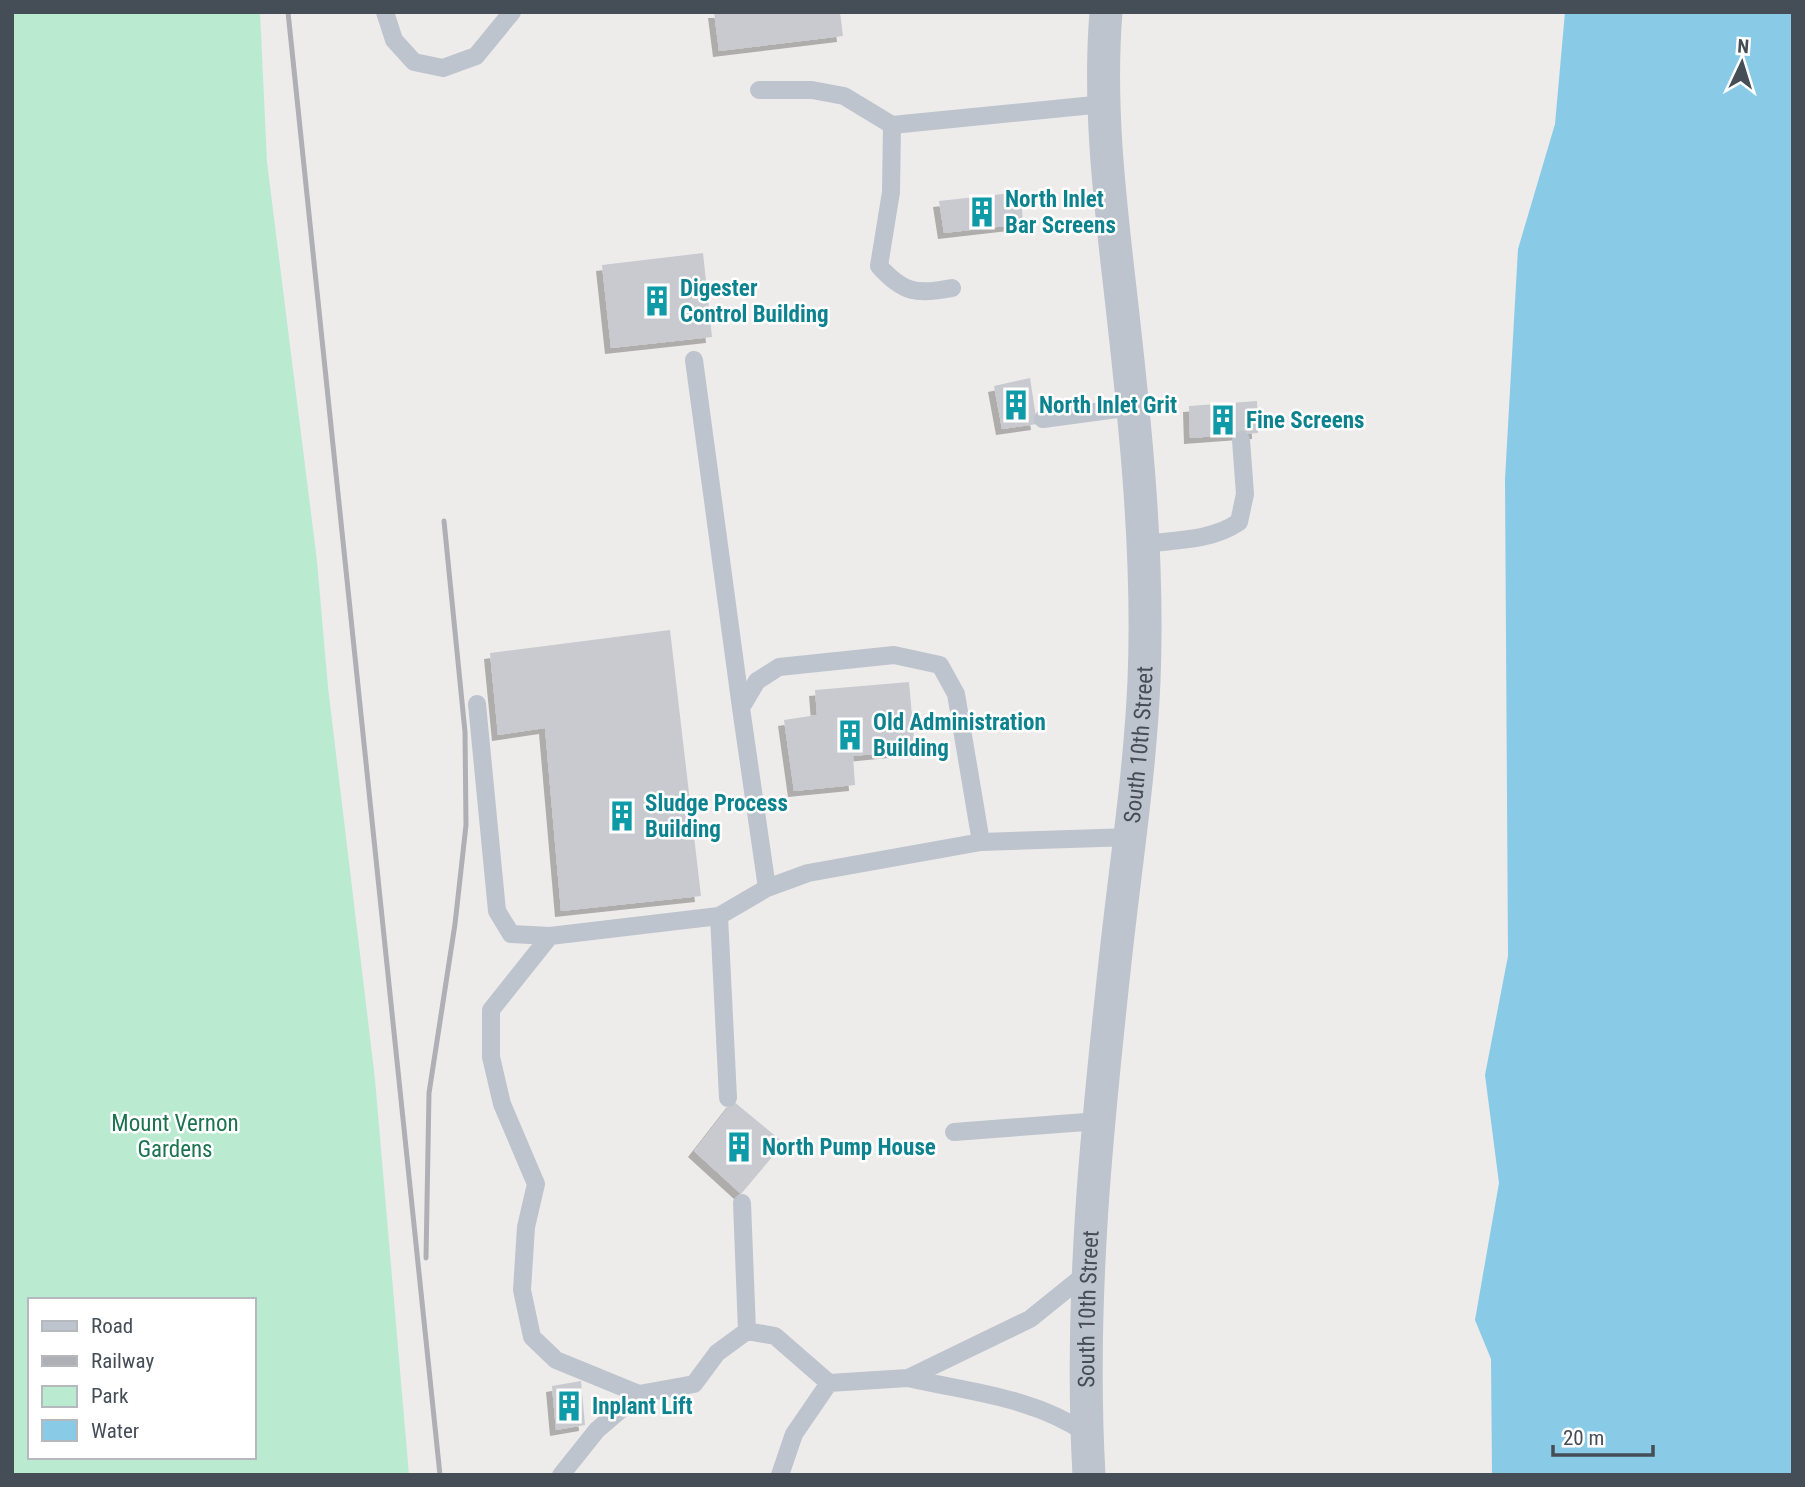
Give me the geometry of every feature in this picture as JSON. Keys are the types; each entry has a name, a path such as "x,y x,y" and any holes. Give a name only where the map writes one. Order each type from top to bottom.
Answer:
{"street":[{"name":"South 10th Street","path":"1088,1475 1087,1273 1099,1121 1132,837 1144,680 1143,544 1132,407 1107,172 1104,104 1106,12"}],"lane":[{"path":"385,12 394,40 414,62 443,68 476,56 512,12"},
{"path":"759,90 812,90 844,96 892,125 1104,104"},
{"path":"892,125 891,192 879,266 895,285 923,294 952,288"},
{"path":"694,360 767,888"},
{"path":"1043,419 1132,407"},
{"path":"1143,544 1224,532 1239,522 1245,494 1241,440"},
{"path":"741,708 757,681 779,667 894,655 940,665 956,694 981,842"},
{"path":"477,704 497,911 511,933 550,936 719,916 767,888 808,873 981,842 1132,837"},
{"path":"719,916 728,1098"},
{"path":"550,936 491,1010 491,1057 502,1104 536,1184 526,1227 522,1290 533,1337 556,1360 639,1394"},
{"path":"954,1132 1099,1121"},
{"path":"741,1202 747,1331"},
{"path":"908,1378 1030,1318 1087,1273"},
{"path":"561,1475 597,1430 639,1394 694,1384 717,1353 747,1331 775,1336 829,1383 908,1378 1031,1404 1062,1417 1086,1433"},
{"path":"780,1475 794,1434 829,1383"}],"green space":[{"name":"Mount Vernon Gardens","path":"12,12 260,12 267,162 317,561 328,687 375,1079 409,1475 12,1475"}],"water":[{"path":"1565,12 1793,12 1793,1475 1492,1475 1491,1359 1475,1320 1499,1183 1485,1075 1508,956 1505,479 1518,249 1555,124"}],"building":[{"path":"714,12 840,12 843,36 719,51"},
{"name":"North Inlet Bar Screens","path":"1021,192 1023,224 944,233 939,201"},
{"name":"Digester Control Building","path":"703,253 712,337 611,348 602,265"},
{"name":"North Inlet Grit","path":"1030,378 1037,424 1002,429 994,386"},
{"name":"Fine Screens","path":"1257,401 1258,433 1190,438 1189,406"},
{"name":"Sludge Process Building","path":"670,630 701,896 561,911 545,728 498,735 490,653"},
{"name":"Old Administration Building","path":"909,682 915,750 853,756 855,785 794,791 784,720 817,715 815,690"},
{"name":"North Pump House","path":"733,1101 784,1143 741,1194 694,1151"},
{"name":"Inplant Lift","path":"581,1381 585,1425 556,1430 552,1386"}],"railway":[{"path":"288,12 440,1475"},
{"path":"426,1258 429,1093 455,924 466,825 465,732 444,521"}],"place":[{"name":"North Inlet Bar Screens","path":"982,212"},
{"name":"Digester Control Building","path":"657,301"},
{"name":"North Inlet Grit","path":"1016,405"},
{"name":"Fine Screens","path":"1223,420"},
{"name":"Old Administration Building","path":"850,735"},
{"name":"Sludge Process Building","path":"622,816"},
{"name":"North Pump House","path":"739,1147"},
{"name":"Inplant Lift","path":"569,1406"}]}
